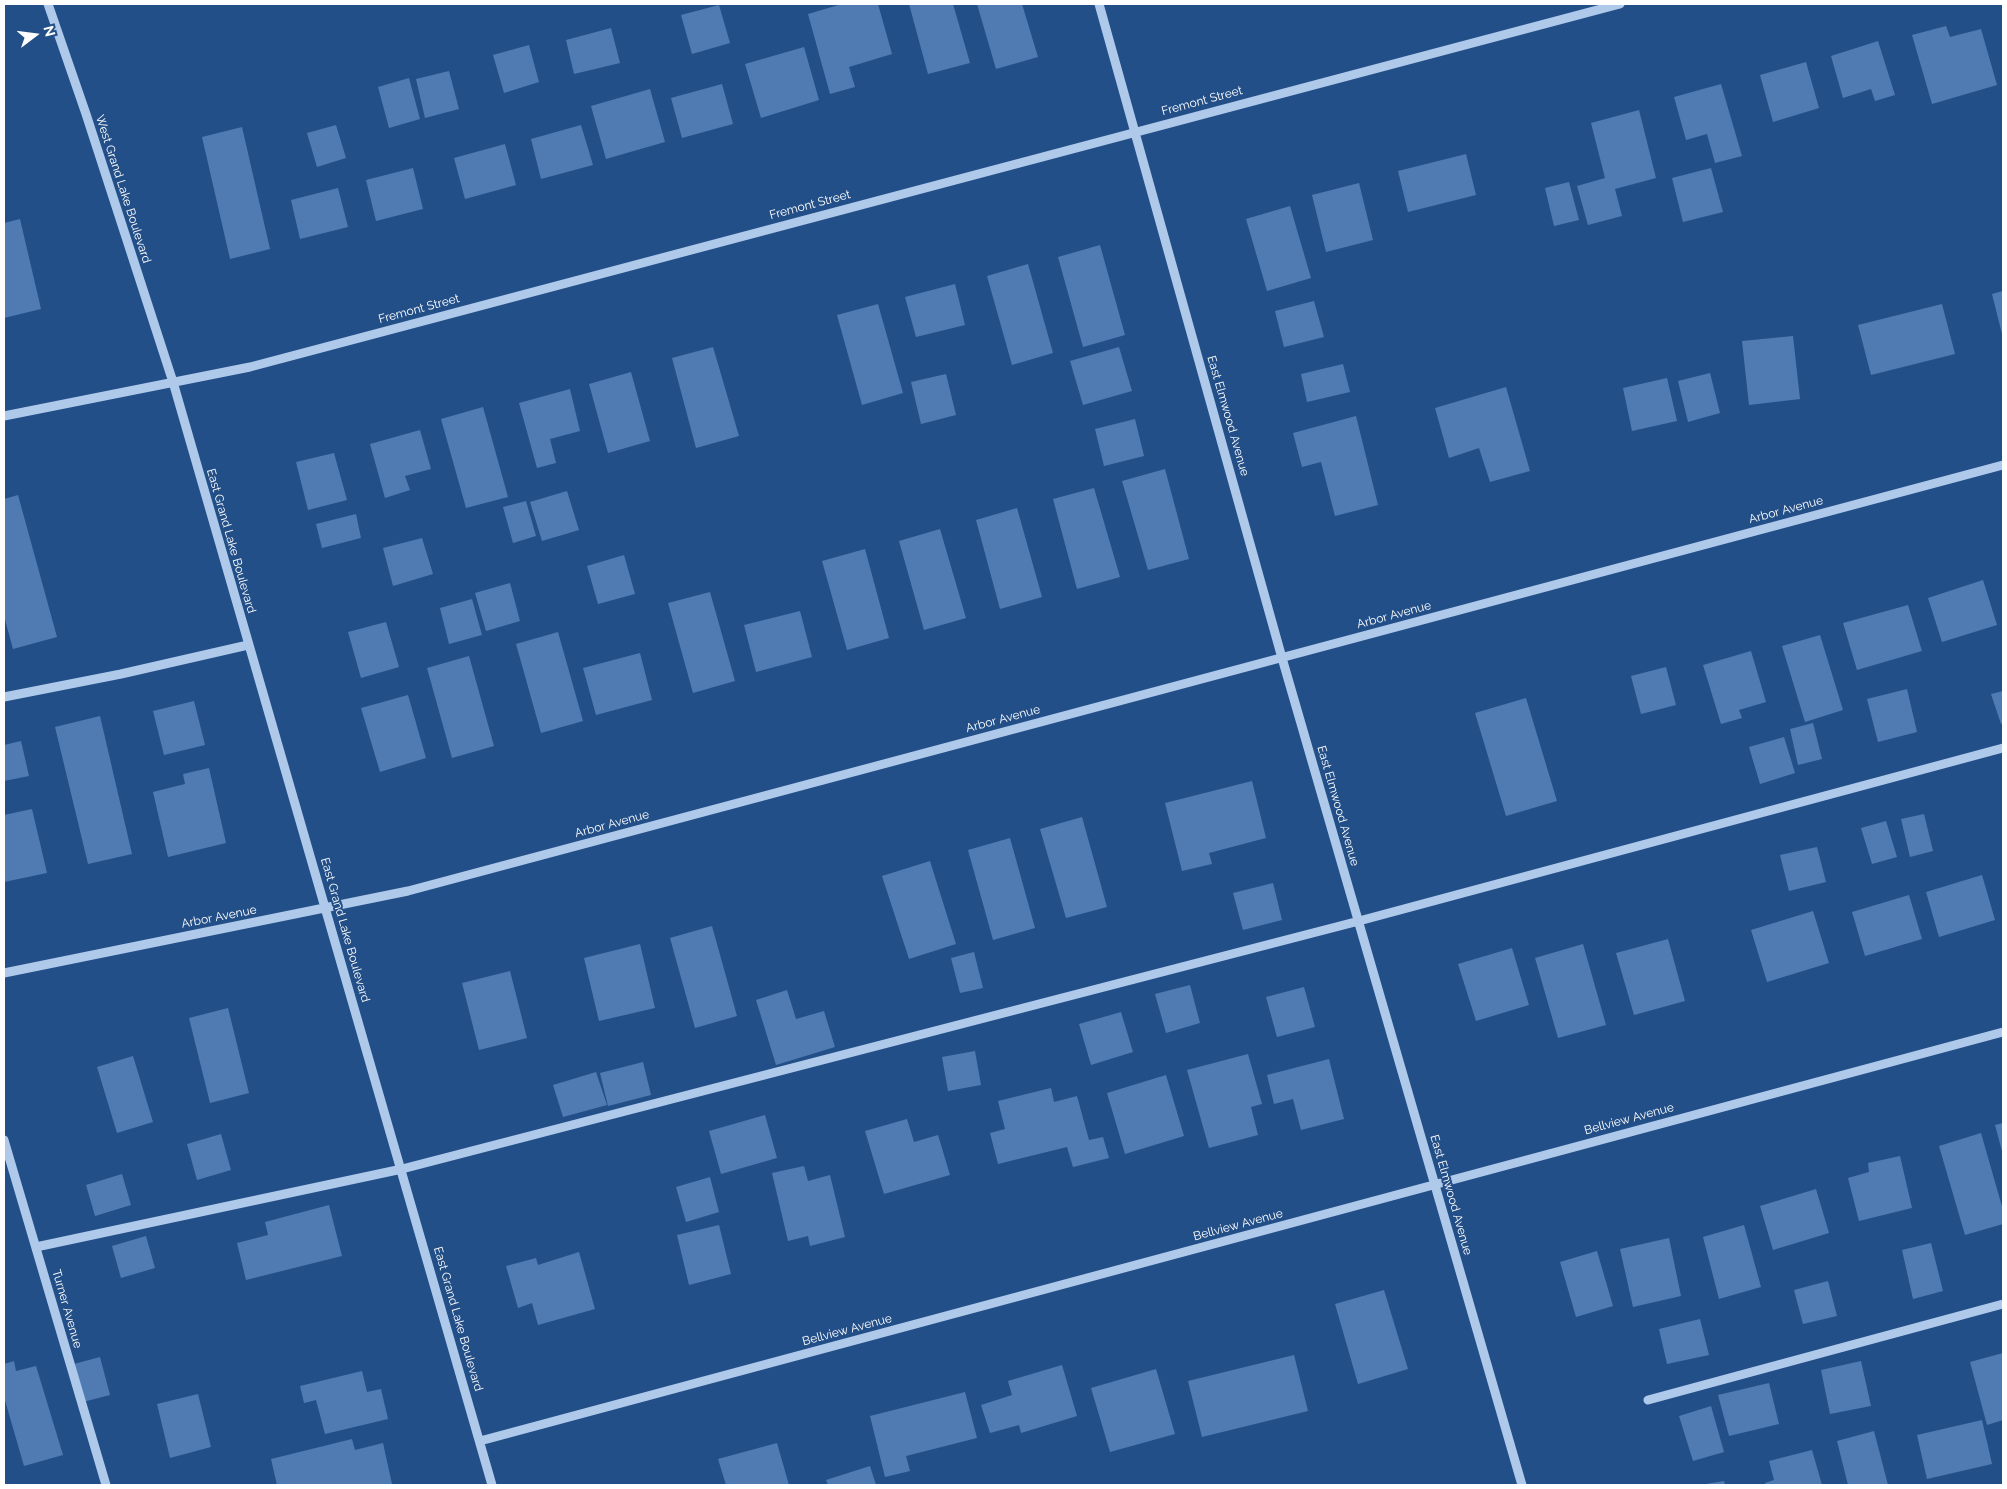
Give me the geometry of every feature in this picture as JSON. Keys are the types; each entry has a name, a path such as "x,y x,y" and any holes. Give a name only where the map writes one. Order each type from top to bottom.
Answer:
{"street":[{"name":"West Grand Lake Boulevard","path":"48,4 173,382"},
{"name":"East Elmwood Avenue","path":"1100,4 1282,658 1522,1485"},
{"name":"Fremont Street","path":"4,416 250,367 1620,4"},
{"name":"East Grand Lake Boulevard","path":"173,382 402,1168 492,1485"},
{"name":"Arbor Avenue","path":"4,973 325,909 417,888 2003,465"},
{"path":"4,697 121,674 248,644"},
{"path":"36,1247 402,1168 1359,921 2003,748"},
{"name":"Bellview Avenue","path":"480,1442 2003,1032"},
{"name":"Turner Avenue","path":"4,1140 106,1485"},
{"path":"1648,1400 2003,1304"}],"building":[{"path":"842,4 878,4 892,54 849,67 855,87 830,94 808,14"},
{"path":"909,4 953,4 970,63 928,74"},
{"path":"977,4 1022,4 1038,57 996,69"},
{"path":"719,5 730,43 692,54 681,15"},
{"path":"1946,26 1950,37 1981,29 1997,85 1932,104 1912,35"},
{"path":"611,28 620,63 574,74 566,40"},
{"path":"1878,41 1895,95 1875,101 1871,89 1843,98 1831,56"},
{"path":"529,45 539,82 504,93 493,55"},
{"path":"804,47 819,100 761,118 745,64"},
{"path":"1806,62 1819,108 1773,122 1760,75"},
{"path":"449,71 459,109 425,118 416,79"},
{"path":"409,78 420,119 389,128 378,87"},
{"path":"722,84 733,124 682,138 671,98"},
{"path":"1721,84 1742,156 1715,163 1707,134 1686,140 1674,97"},
{"path":"650,89 665,142 606,159 591,106"},
{"path":"1639,110 1656,178 1615,189 1622,216 1588,225 1577,186 1605,178 1591,123"},
{"path":"336,125 346,158 317,167 307,133"},
{"path":"581,125 593,165 541,179 531,139"},
{"path":"242,127 270,249 230,259 202,137"},
{"path":"505,144 516,185 465,199 454,158"},
{"path":"1466,154 1476,195 1408,212 1398,171"},
{"path":"413,168 423,209 376,221 366,180"},
{"path":"1711,168 1723,212 1683,222 1672,178"},
{"path":"1569,182 1579,220 1554,226 1545,188"},
{"path":"1359,183 1373,240 1326,252 1312,195"},
{"path":"338,188 348,227 300,239 291,200"},
{"path":"1290,206 1311,278 1267,291 1246,219"},
{"path":"20,219 41,309 4,318 4,223"},
{"path":"1100,245 1125,335 1083,347 1058,257"},
{"path":"1028,264 1053,353 1012,365 987,276"},
{"path":"955,284 965,325 916,337 905,297"},
{"path":"2003,291 2003,338 1992,294"},
{"path":"1314,301 1324,337 1284,347 1275,311"},
{"path":"878,304 903,393 862,405 837,315"},
{"path":"1942,304 1955,354 1871,375 1858,325"},
{"path":"1793,336 1800,399 1749,405 1742,341"},
{"path":"713,347 739,436 696,448 672,358"},
{"path":"1119,347 1132,391 1083,405 1070,361"},
{"path":"1343,364 1350,392 1307,402 1301,374"},
{"path":"631,372 650,441 608,453 589,384"},
{"path":"1710,373 1720,413 1688,422 1678,381"},
{"path":"946,374 956,415 921,424 911,382"},
{"path":"1667,378 1677,421 1632,431 1623,388"},
{"path":"1506,387 1530,471 1490,482 1479,448 1449,458 1435,408"},
{"path":"570,389 580,431 550,439 556,463 537,468 519,403"},
{"path":"483,407 508,497 466,508 441,419"},
{"path":"1356,416 1378,505 1335,516 1321,462 1302,467 1293,433"},
{"path":"1135,419 1144,456 1104,466 1095,429"},
{"path":"420,430 431,469 405,476 410,490 385,498 370,444"},
{"path":"334,453 347,500 308,510 296,462"},
{"path":"1165,469 1189,559 1148,570 1122,481"},
{"path":"1094,488 1120,577 1077,589 1053,499"},
{"path":"567,491 579,530 542,541 530,502"},
{"path":"18,495 57,637 13,649 4,616 4,499"},
{"path":"526,501 536,536 513,543 503,507"},
{"path":"1017,508 1042,597 1000,609 976,520"},
{"path":"356,514 361,538 322,548 316,524"},
{"path":"940,529 966,618 924,630 899,541"},
{"path":"422,538 433,574 393,586 383,548"},
{"path":"865,549 889,638 847,650 822,561"},
{"path":"624,555 635,594 598,604 587,566"},
{"path":"1983,580 1997,625 1942,642 1928,598"},
{"path":"510,583 520,621 486,631 475,593"},
{"path":"710,592 735,681 693,693 668,603"},
{"path":"472,599 482,635 449,644 440,608"},
{"path":"1908,605 1922,651 1857,670 1843,623"},
{"path":"800,611 812,657 756,672 744,625"},
{"path":"386,622 399,667 361,678 348,632"},
{"path":"558,632 583,721 541,733 516,644"},
{"path":"1820,635 1843,710 1805,722 1782,646"},
{"path":"1751,651 1766,702 1739,710 1742,718 1721,724 1703,665"},
{"path":"640,653 652,700 596,715 583,668"},
{"path":"469,656 494,746 452,758 427,668"},
{"path":"1666,667 1676,705 1641,714 1631,676"},
{"path":"1907,689 1917,732 1878,742 1867,699"},
{"path":"2003,691 2003,723 2001,724 1991,694"},
{"path":"408,695 426,758 380,772 361,708"},
{"path":"1526,698 1557,801 1506,816 1475,713"},
{"path":"194,701 205,745 164,755 153,711"},
{"path":"100,716 132,854 88,864 55,727"},
{"path":"1813,723 1822,759 1798,765 1790,729"},
{"path":"1784,737 1795,773 1760,784 1749,747"},
{"path":"21,741 29,776 4,781 4,745"},
{"path":"209,768 226,843 168,857 153,792 185,784 183,774"},
{"path":"1252,781 1266,838 1209,853 1212,864 1182,871 1165,803"},
{"path":"32,809 47,873 4,882 4,815"},
{"path":"1924,814 1933,851 1910,857 1901,819"},
{"path":"1082,817 1107,907 1066,918 1040,829"},
{"path":"1886,821 1897,857 1872,864 1861,828"},
{"path":"1010,838 1035,928 993,940 968,850"},
{"path":"1817,847 1826,882 1789,891 1780,855"},
{"path":"930,861 956,944 909,959 882,876"},
{"path":"1982,875 1995,920 1939,937 1926,892"},
{"path":"1273,883 1282,920 1243,930 1233,893"},
{"path":"1909,895 1922,939 1865,956 1852,912"},
{"path":"1813,911 1829,963 1767,982 1751,930"},
{"path":"712,926 737,1016 695,1028 670,938"},
{"path":"1668,939 1685,1001 1634,1015 1616,953"},
{"path":"640,944 655,1008 599,1021 584,958"},
{"path":"1583,944 1606,1025 1558,1038 1535,958"},
{"path":"1512,948 1529,1005 1476,1021 1458,964"},
{"path":"974,952 983,988 960,993 951,958"},
{"path":"510,971 527,1038 479,1050 462,983"},
{"path":"1190,985 1200,1023 1166,1033 1155,994"},
{"path":"1304,987 1315,1027 1277,1037 1266,997"},
{"path":"787,990 796,1019 824,1011 835,1047 776,1065 756,1000"},
{"path":"228,1008 249,1093 210,1103 189,1018"},
{"path":"1121,1012 1133,1052 1091,1065 1079,1024"},
{"path":"975,1051 981,1085 948,1091 942,1057"},
{"path":"1248,1054 1262,1104 1251,1107 1258,1135 1209,1148 1187,1070"},
{"path":"133,1056 153,1122 117,1133 97,1067"},
{"path":"1329,1059 1344,1119 1301,1130 1293,1099 1274,1104 1267,1075"},
{"path":"643,1062 651,1095 608,1106 600,1073"},
{"path":"596,1072 607,1105 563,1117 553,1085"},
{"path":"1166,1075 1184,1136 1125,1154 1107,1093"},
{"path":"1051,1088 1054,1102 1077,1096 1089,1140 1103,1137 1109,1158 1073,1167 1067,1147 998,1164 990,1133 1005,1129 998,1101"},
{"path":"765,1115 777,1158 721,1174 709,1131"},
{"path":"907,1119 914,1142 938,1135 950,1175 884,1194 865,1131"},
{"path":"2003,1123 2003,1155 1995,1125"},
{"path":"1981,1133 2003,1210 2003,1224 1965,1235 1939,1146"},
{"path":"221,1134 231,1170 197,1180 187,1144"},
{"path":"1900,1156 1912,1208 1859,1221 1848,1178 1869,1172 1868,1163"},
{"path":"804,1166 808,1181 830,1175 845,1237 810,1246 808,1236 788,1241 772,1173"},
{"path":"122,1174 131,1205 95,1216 86,1185"},
{"path":"710,1177 719,1212 686,1222 676,1187"},
{"path":"1816,1189 1829,1233 1773,1250 1760,1206"},
{"path":"329,1205 342,1256 246,1280 237,1243 268,1235 265,1222"},
{"path":"719,1225 731,1274 689,1285 677,1235"},
{"path":"1744,1225 1761,1287 1719,1299 1703,1237"},
{"path":"146,1236 155,1268 121,1278 112,1246"},
{"path":"1669,1238 1681,1296 1633,1307 1620,1249"},
{"path":"1931,1243 1943,1291 1913,1299 1902,1250"},
{"path":"1597,1251 1613,1306 1576,1317 1560,1262"},
{"path":"579,1252 595,1309 538,1325 532,1303 518,1308 506,1266 536,1258 538,1265"},
{"path":"1828,1281 1837,1316 1803,1324 1794,1290"},
{"path":"1384,1290 1408,1369 1358,1384 1335,1304"},
{"path":"1700,1319 1709,1355 1667,1364 1659,1329"},
{"path":"2003,1353 2003,1420 1987,1425 1970,1362"},
{"path":"1294,1355 1308,1411 1202,1437 1188,1381"},
{"path":"100,1357 110,1395 83,1402 74,1364"},
{"path":"14,1361 16,1371 36,1366 63,1455 24,1466 4,1397 4,1364"},
{"path":"1861,1361 1871,1406 1830,1414 1821,1370"},
{"path":"1062,1365 1077,1416 1021,1433 1019,1425 990,1433 981,1405 1012,1395 1008,1381"},
{"path":"1156,1369 1175,1434 1110,1452 1091,1388"},
{"path":"362,1371 367,1392 381,1389 388,1419 325,1434 316,1400 304,1403 300,1386"},
{"path":"1769,1383 1779,1424 1729,1436 1718,1395"},
{"path":"965,1392 977,1438 906,1456 910,1471 885,1477 870,1416"},
{"path":"198,1394 211,1447 170,1458 157,1404"},
{"path":"1711,1406 1724,1452 1693,1461 1679,1416"},
{"path":"1982,1420 1992,1464 1927,1479 1917,1435"},
{"path":"1874,1431 1888,1485 1848,1485 1837,1441"},
{"path":"352,1439 355,1450 383,1443 392,1484 277,1485 271,1459"},
{"path":"777,1443 789,1485 726,1485 718,1459"},
{"path":"1812,1450 1822,1485 1766,1485 1765,1483 1774,1480 1769,1461"},
{"path":"870,1466 876,1485 828,1485 826,1480"},
{"path":"1724,1481 1725,1485 1706,1485 1706,1484"}]}
